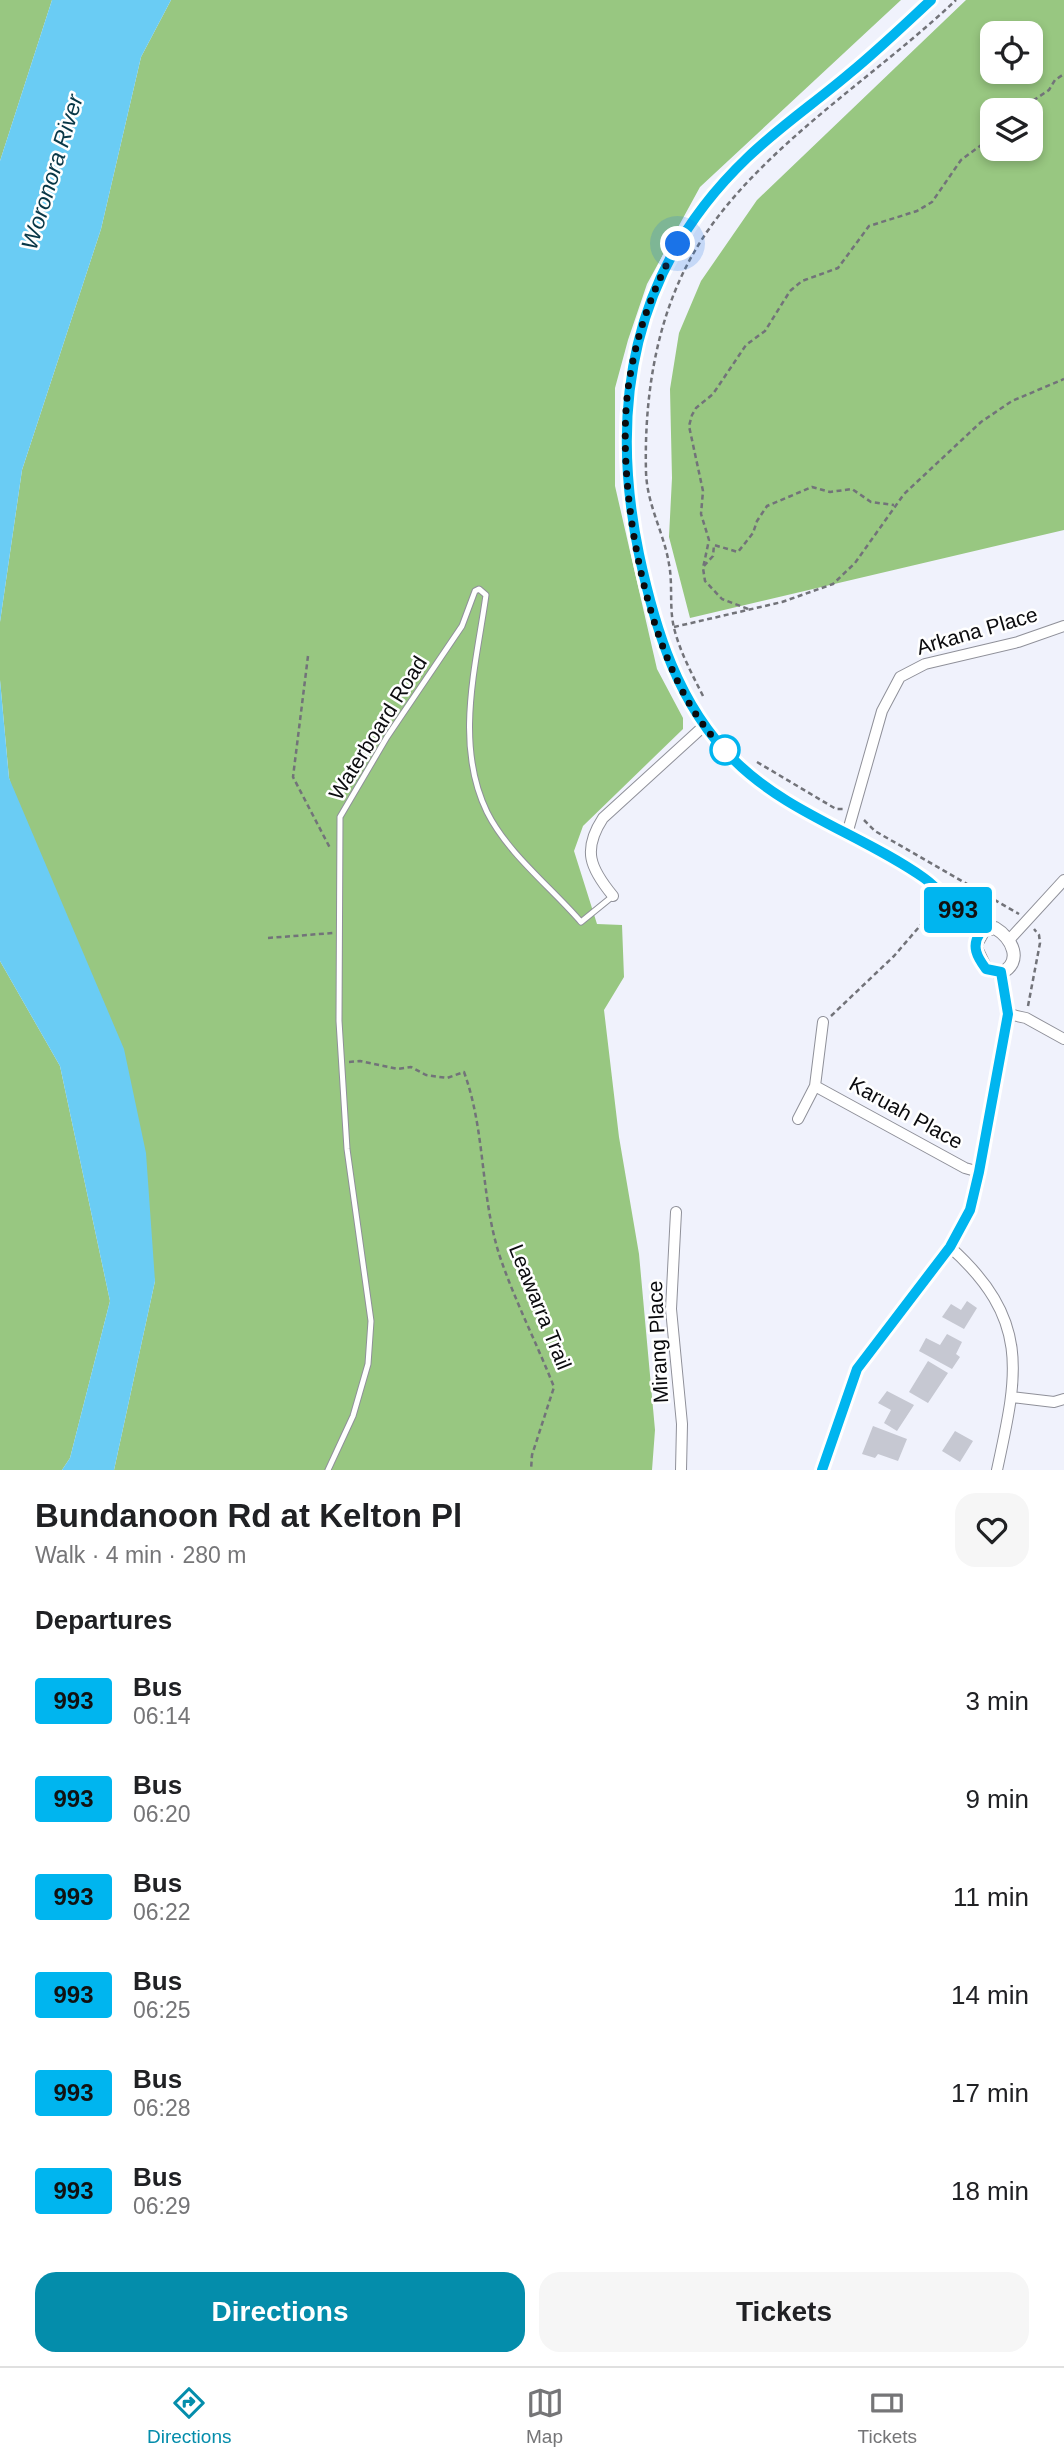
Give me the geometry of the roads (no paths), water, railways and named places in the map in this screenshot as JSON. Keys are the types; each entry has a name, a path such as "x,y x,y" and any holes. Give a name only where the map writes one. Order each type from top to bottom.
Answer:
{"street":[{"path":"931,0 727,177 686,230 656,286 644,318 628,390 625,455 628,492 656,625 675,673 705,726 733,759 764,787 924,878 946,896 980,933"},
{"name":"Arkana Place","path":"847,834 855,815 882,711 900,677 925,664 1018,642 1064,626"},
{"path":"613,896 592,866 593,833 603,818 705,726"},
{"path":"1009,940 1064,880"},
{"path":"995,928 1009,940 1014,956 1012,964 1001,972 991,972 981,962 975,946 980,933 995,928"},
{"path":"822,1470 857,1369 950,1247 970,1210 1008,1014 1001,972"},
{"path":"1008,1014 1026,1018 1064,1039"},
{"name":"Karuah Place","path":"798,1119 815,1086 823,1022"},
{"name":"Karuah Place","path":"815,1086 965,1168 979,1172"},
{"name":"Mirang Place","path":"676,1212 671,1309 682,1424 681,1470"},
{"path":"950,1247 974,1271 1007,1323 1014,1360 1011,1396 997,1470"},
{"path":"1011,1396 1054,1402 1064,1399"}],"lane":[{"name":"Waterboard Road","path":"328,1470 343,1442 368,1364 371,1321 347,1149 339,932 341,817 387,737 462,626 471,594 480,589 486,595 468,748 487,812 518,855 581,922 613,896"}],"water":[{"name":"Woronora River","path":"52,0 171,0 141,57 101,229 22,470 0,622 0,161"},
{"path":"0,680 9,778 124,1049 146,1153 155,1281 114,1470 62,1470 70,1458 110,1301 60,1066 0,961"}]}
